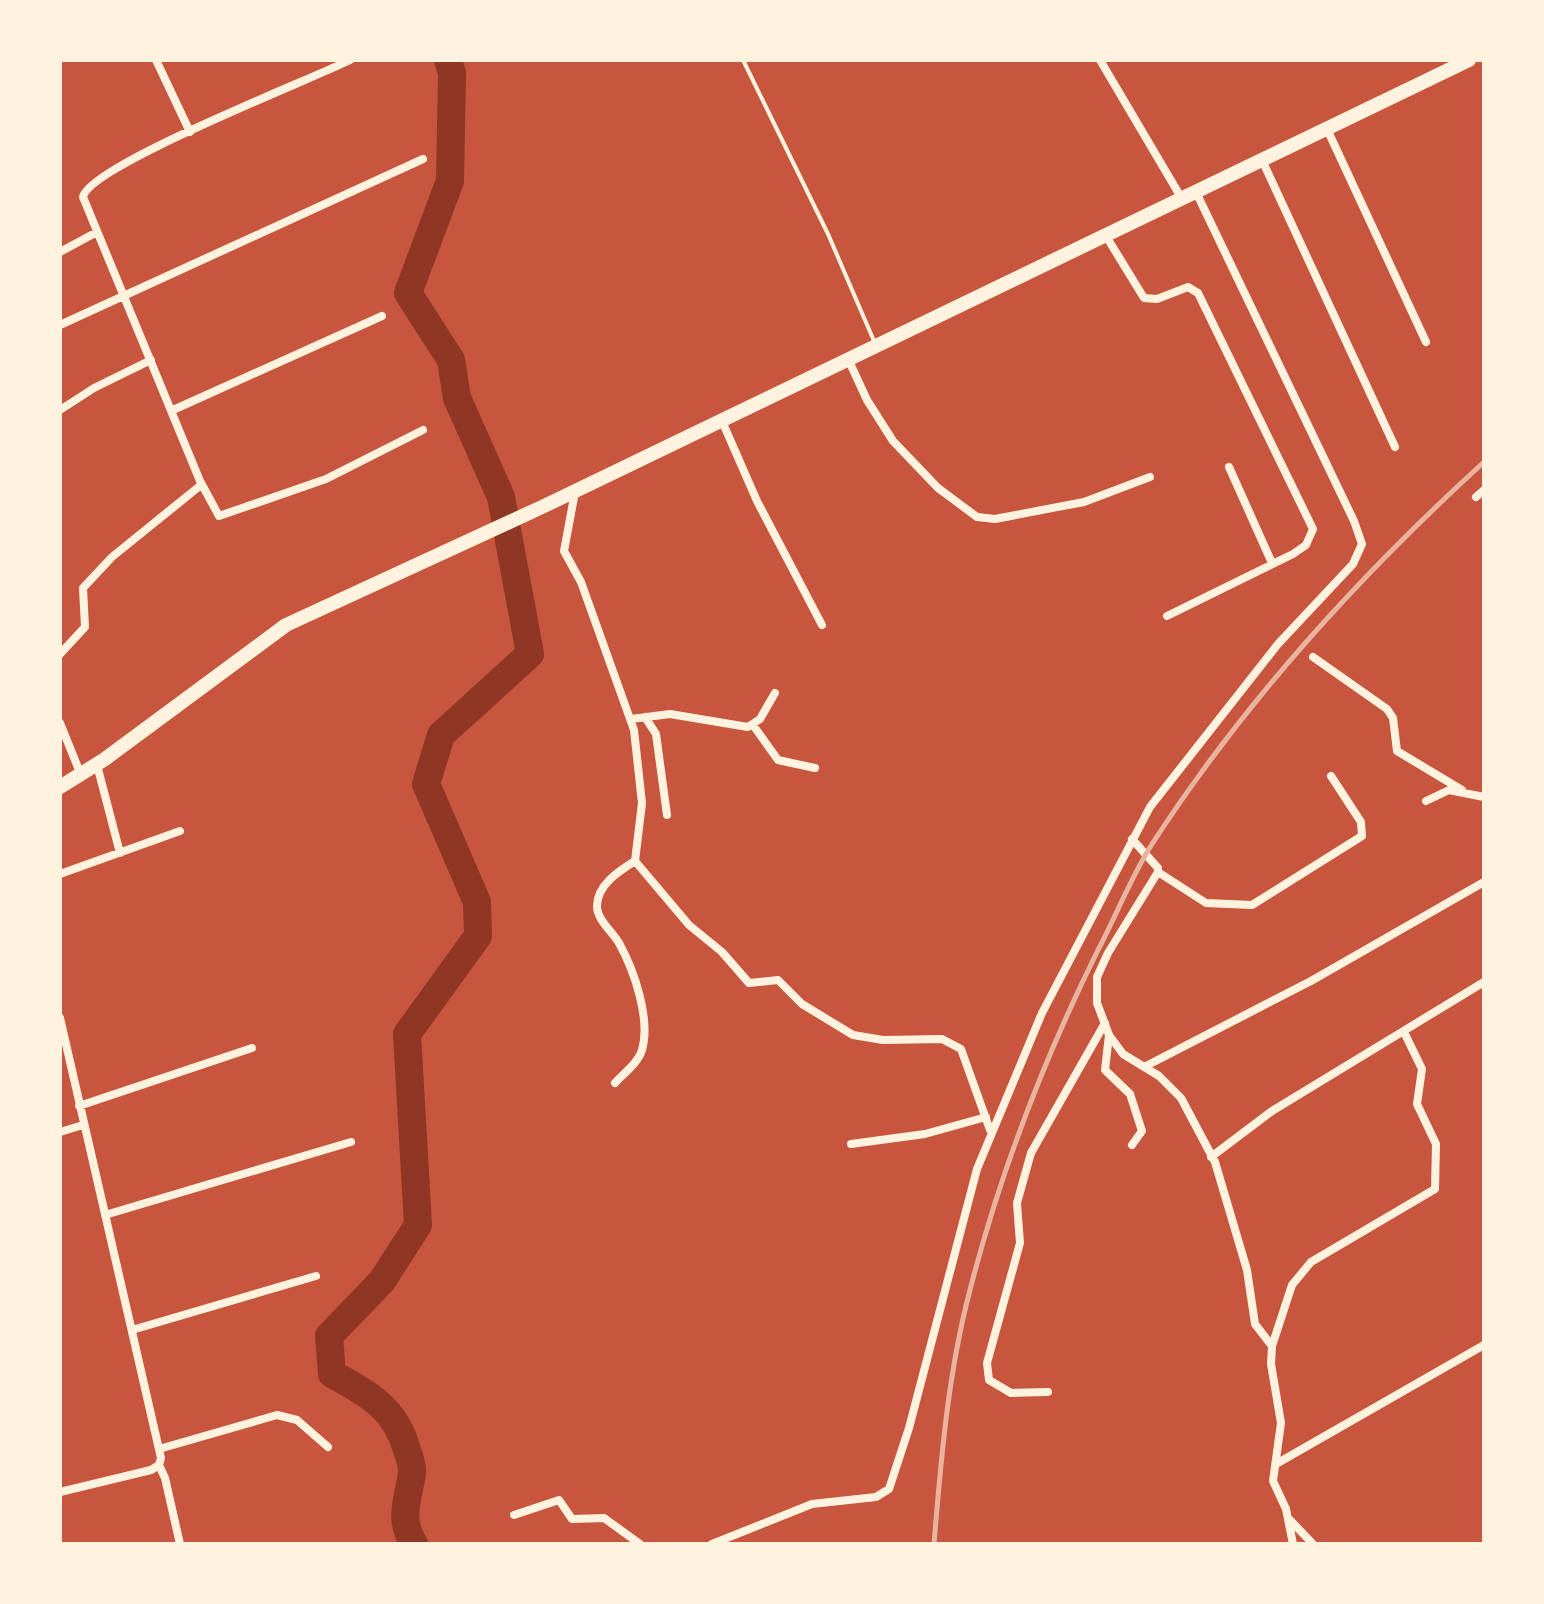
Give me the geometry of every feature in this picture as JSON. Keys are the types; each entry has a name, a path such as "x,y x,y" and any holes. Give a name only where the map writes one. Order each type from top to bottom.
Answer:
{"main road":[{"path":"60,787 97,765 286,625 849,361 1469,60"}],"street":[{"path":"156,60 190,132"},
{"path":"350,60 126,160 84,191 85,203 215,513 225,515 326,479 423,430"},
{"path":"1100,60 1182,199"},
{"path":"1327,129 1426,342"},
{"path":"60,325 423,159"},
{"path":"1262,160 1395,447"},
{"path":"712,1544 812,1504 876,1497 889,1489 990,1131 1042,1013 1132,839 1175,773 1278,644 1353,564 1362,544 1196,192"},
{"path":"60,252 97,232"},
{"path":"1106,236 1144,298 1157,299 1194,287 1313,529 1306,545 1167,616"},
{"path":"173,410 382,316"},
{"path":"60,410 94,388 151,360"},
{"path":"849,361 867,400 893,441 938,488 977,517 995,519 1084,502 1150,477"},
{"path":"722,421 757,501 822,625"},
{"path":"1229,467 1272,563"},
{"path":"60,654 85,627 83,588 112,557 201,485"},
{"path":"1476,497 1484,490"},
{"path":"575,491 564,551 581,582 599,640 631,719 642,803 635,861 606,884 597,904 601,919 618,942 630,968 644,1024 638,1059 615,1083"},
{"path":"1313,657 1387,709 1393,718 1394,744 1401,756 1462,790 1484,797"},
{"path":"753,725 775,693"},
{"path":"631,719 670,714 735,726 753,725"},
{"path":"645,717 656,734 667,815"},
{"path":"60,723 81,776"},
{"path":"753,725 778,760 815,768"},
{"path":"97,765 120,853"},
{"path":"1132,839 1158,868 1158,872 1206,903 1238,907 1263,900 1362,836 1361,822 1331,776"},
{"path":"1426,801 1449,790 1462,790"},
{"path":"60,874 180,831"},
{"path":"635,861 689,925 722,952 749,983 778,980 802,1004 853,1035 883,1040 942,1039 961,1049 990,1131"},
{"path":"1158,872 1129,915 1097,977 1095,991 1109,1035 1129,1060 1144,1067 1181,1098 1211,1157 1247,1270 1255,1324 1272,1346"},
{"path":"1144,1067 1311,981 1484,882"},
{"path":"1211,1157 1272,1111 1484,982"},
{"path":"60,1018 159,1449 159,1465 165,1478 180,1544"},
{"path":"1048,1392 1003,1391 989,1380 987,1363 1020,1243 1017,1203 1031,1153 1105,1023"},
{"path":"1293,1544 1289,1519 1273,1481 1281,1423 1271,1364 1272,1346 1292,1285 1311,1262 1435,1189 1436,1144 1417,1104 1422,1069 1404,1032"},
{"path":"1109,1035 1105,1070 1130,1094 1142,1131 1132,1145"},
{"path":"79,1106 252,1048"},
{"path":"851,1144 925,1134 986,1117"},
{"path":"60,1132 83,1125"},
{"path":"105,1215 351,1142"},
{"path":"132,1330 316,1276"},
{"path":"1276,1464 1484,1345"},
{"path":"159,1449 277,1415 297,1420 328,1447"},
{"path":"60,1492 159,1465"},
{"path":"514,1515 559,1500 572,1519 604,1518 640,1544"},
{"path":"1289,1519 1313,1544"}],"lane":[{"path":"743,60 828,234 877,347"}],"waterway":[{"path":"414,1544 405,1518 412,1467 402,1436 379,1404 332,1374 329,1336 382,1281 418,1225 407,1034 478,936 477,902 426,784 441,735 530,654 501,497 457,398 451,360 408,293 450,181 452,73 448,60"}],"railway":[{"path":"934,1544 951,1384 962,1321 982,1246 1009,1160 1042,1075 1130,883 1152,844 1225,740 1306,642 1392,550 1484,462"}]}
